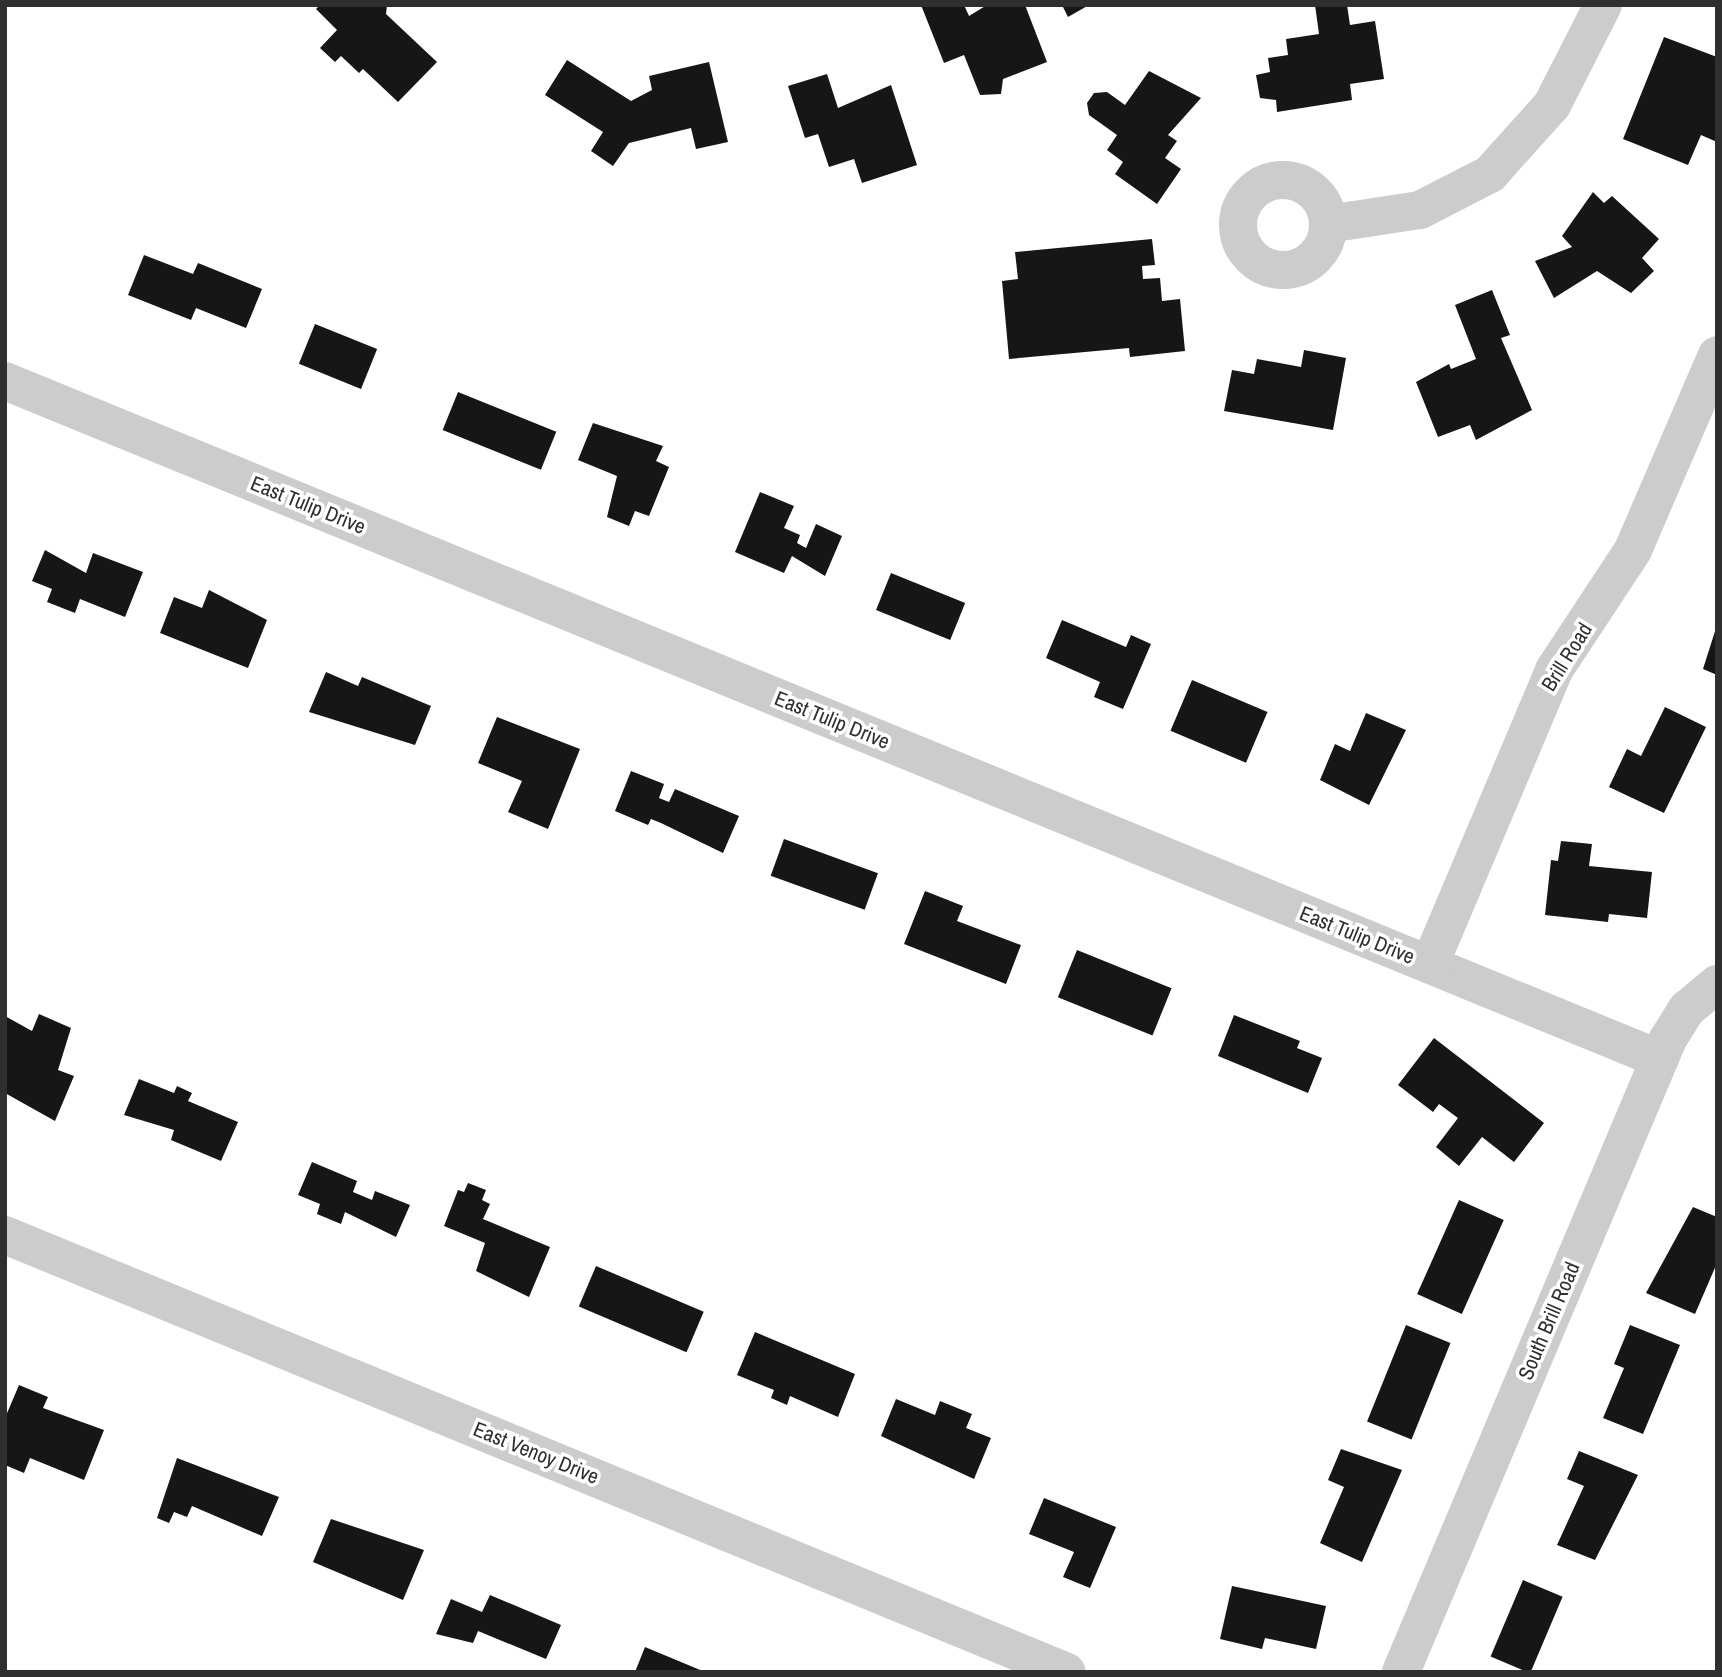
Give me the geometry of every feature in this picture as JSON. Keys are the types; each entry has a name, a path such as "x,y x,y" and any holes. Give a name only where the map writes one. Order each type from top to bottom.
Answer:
{"street":[{"path":"1328,224 1420,211 1490,174 1552,105 1603,5"},
{"name":"Brill Road","path":"1430,964 1554,670 1633,550 1717,355"},
{"name":"East Tulip Drive","path":"5,381 1660,1059"},
{"name":"South Brill Road","path":"1401,1672 1660,1059 1679,1019 1717,984"},
{"name":"East Venoy Drive","path":"5,1235 1066,1672"}],"building":[{"path":"320,5 387,5 386,14 437,62 398,102 363,69 359,73 341,56 335,62 320,48 337,30 316,9"},
{"path":"921,5 964,5 969,16 987,5 1025,5 1047,62 1003,79 1001,94 980,95 964,55 944,63"},
{"path":"1062,5 1089,5 1068,17"},
{"path":"1315,5 1347,5 1350,25 1375,21 1384,79 1350,84 1352,100 1277,112 1276,100 1260,98 1256,75 1270,72 1268,58 1288,55 1286,39 1319,34"},
{"path":"1664,37 1717,57 1717,142 1701,135 1688,165 1623,139"},
{"path":"567,60 631,101 652,90 649,76 709,62 728,142 696,149 691,128 629,143 613,166 591,151 603,132 545,95"},
{"path":"1149,71 1201,98 1168,135 1177,141 1165,158 1181,169 1157,204 1115,174 1123,162 1107,150 1117,135 1089,115 1087,103 1094,93 1107,92 1125,105"},
{"path":"827,74 838,108 891,85 917,165 862,183 854,159 829,167 818,134 805,138 788,86"},
{"path":"1593,192 1604,203 1612,196 1659,239 1642,258 1654,271 1631,293 1597,271 1554,298 1535,261 1572,247 1562,236"},
{"path":"1152,239 1155,265 1142,266 1143,279 1160,278 1162,301 1180,299 1185,351 1130,357 1129,348 1009,359 1002,281 1018,279 1015,252"},
{"path":"144,255 193,274 198,263 262,289 246,328 196,308 191,320 128,295"},
{"path":"1492,290 1510,335 1501,338 1532,410 1476,440 1470,425 1438,437 1416,382 1449,364 1451,369 1476,359 1455,305"},
{"path":"315,324 377,349 361,389 299,364"},
{"path":"1304,350 1346,358 1333,430 1224,411 1232,370 1254,374 1257,359 1301,367"},
{"path":"458,392 556,432 541,470 443,430"},
{"path":"593,423 663,446 656,461 669,467 649,516 635,511 629,526 607,517 617,476 578,460"},
{"path":"760,492 794,506 784,528 800,535 797,543 806,548 816,524 842,536 825,576 792,556 784,573 735,552"},
{"path":"45,550 86,573 93,553 143,572 125,617 80,599 75,613 47,602 52,589 32,581"},
{"path":"891,573 965,603 950,640 876,610"},
{"path":"209,590 267,620 248,668 160,633 174,597 202,608"},
{"path":"1062,620 1126,647 1131,635 1151,644 1123,709 1094,697 1100,682 1046,658"},
{"path":"1717,625 1717,675 1703,669"},
{"path":"326,672 358,686 362,677 431,706 415,745 309,712"},
{"path":"1192,680 1267,712 1246,763 1171,731"},
{"path":"1665,707 1706,727 1664,813 1609,787 1627,749 1641,756"},
{"path":"1366,713 1406,730 1369,805 1320,780 1335,744 1350,751"},
{"path":"497,717 580,749 548,829 508,812 522,781 478,763"},
{"path":"631,771 664,784 659,798 669,802 675,789 739,816 723,853 651,819 648,825 615,811"},
{"path":"784,839 878,873 865,910 771,876"},
{"path":"1561,841 1592,844 1589,866 1652,872 1647,918 1609,914 1608,922 1545,915 1551,860 1558,861"},
{"path":"925,891 963,906 957,921 1021,945 1006,984 904,944"},
{"path":"1077,950 1172,988 1152,1035 1058,997"},
{"path":"39,1014 71,1028 58,1070 74,1076 55,1121 5,1093 5,1016 32,1031"},
{"path":"1234,1015 1300,1041 1297,1048 1322,1058 1308,1093 1218,1056"},
{"path":"1434,1038 1544,1123 1514,1162 1482,1137 1459,1166 1436,1147 1458,1118 1439,1104 1433,1112 1398,1085"},
{"path":"139,1079 174,1093 177,1086 192,1093 188,1101 238,1122 221,1161 171,1140 174,1130 124,1115"},
{"path":"312,1162 357,1181 353,1192 372,1200 375,1191 410,1205 396,1237 345,1212 341,1224 317,1214 320,1204 298,1195"},
{"path":"468,1183 486,1190 482,1200 490,1204 483,1219 550,1247 529,1297 476,1271 485,1243 444,1226 458,1190 464,1192"},
{"path":"1459,1200 1504,1220 1462,1314 1417,1294"},
{"path":"1693,1207 1717,1217 1717,1263 1695,1314 1646,1293"},
{"path":"596,1266 704,1312 687,1352 579,1307"},
{"path":"1406,1325 1451,1343 1412,1439 1367,1421"},
{"path":"1630,1325 1680,1345 1643,1434 1603,1418 1624,1368 1614,1364"},
{"path":"755,1332 855,1374 838,1417 790,1396 787,1405 771,1398 774,1390 737,1375"},
{"path":"19,1385 48,1397 43,1408 104,1430 84,1480 30,1458 24,1473 5,1465 5,1418"},
{"path":"896,1399 935,1415 940,1401 972,1414 966,1428 991,1438 974,1479 881,1436"},
{"path":"1341,1449 1402,1470 1362,1562 1320,1543 1344,1487 1328,1480"},
{"path":"1579,1451 1638,1475 1595,1560 1557,1545 1584,1486 1567,1479"},
{"path":"177,1458 279,1497 262,1536 192,1506 187,1517 174,1512 169,1523 157,1518"},
{"path":"1044,1498 1116,1527 1090,1588 1063,1577 1074,1552 1029,1534"},
{"path":"331,1519 424,1550 403,1600 313,1562"},
{"path":"1523,1580 1563,1597 1531,1672 1491,1656"},
{"path":"1232,1586 1326,1606 1316,1649 1265,1638 1262,1649 1220,1639"},
{"path":"490,1595 561,1625 546,1659 478,1631 473,1643 436,1634 451,1599 482,1612"},
{"path":"645,1647 705,1672 635,1672"}]}
